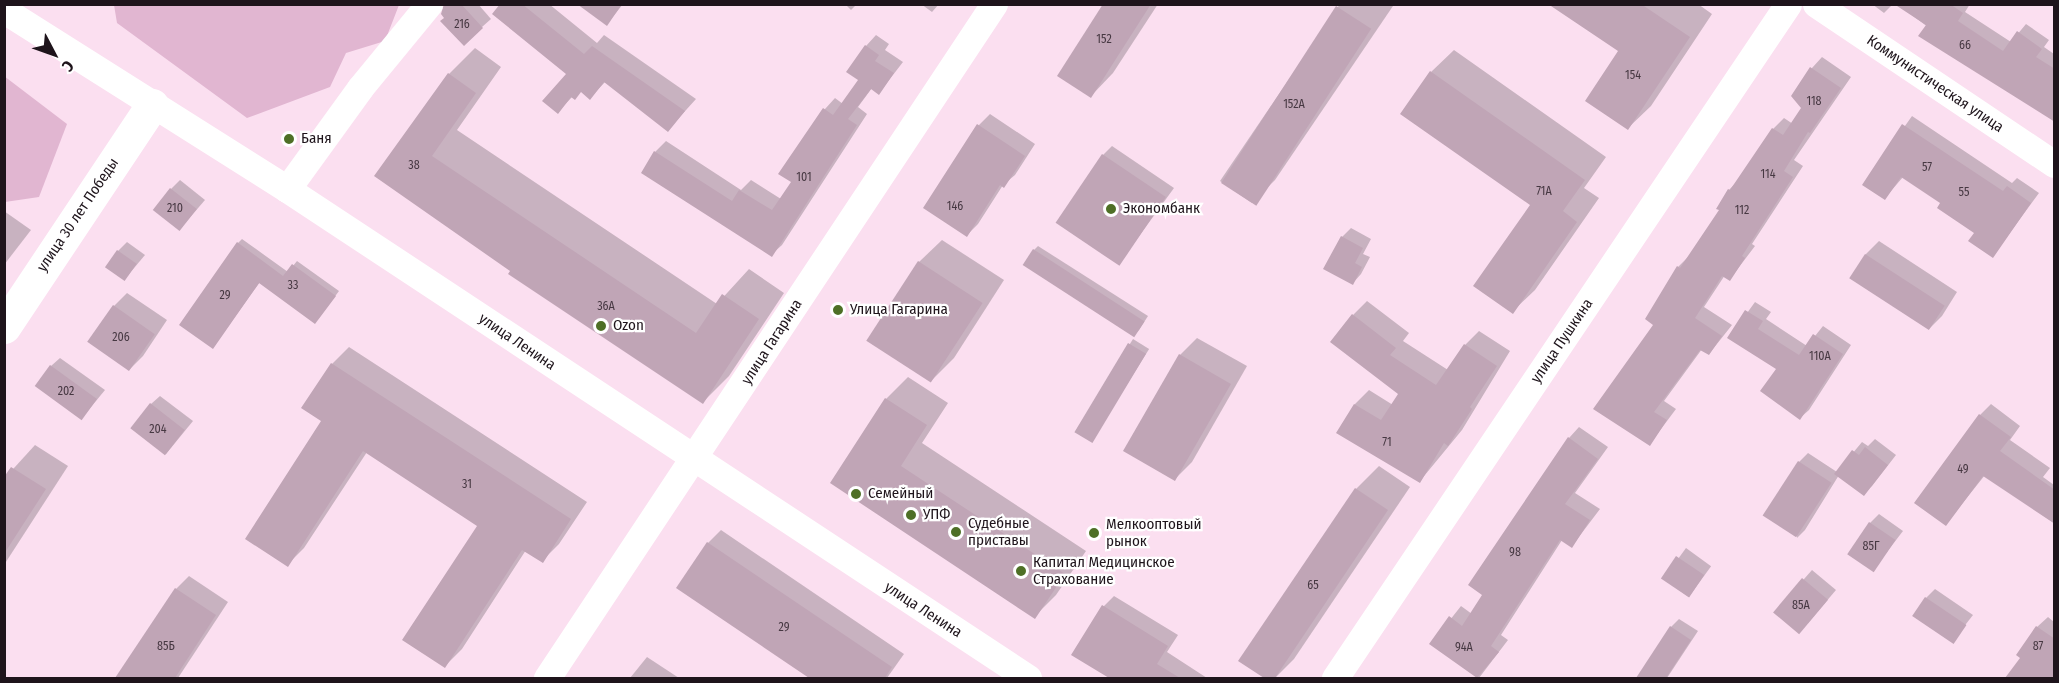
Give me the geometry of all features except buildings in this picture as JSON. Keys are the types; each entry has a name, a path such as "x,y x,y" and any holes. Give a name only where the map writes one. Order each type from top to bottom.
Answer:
{"main road":[{"name":"улица 30 лет Победы","path":"4,327 152,105"}],"street":[{"path":"286,189 360,88 429,4"},
{"name":"улица Гагарина","path":"548,678 994,4"},
{"name":"улица Пушкина","path":"1335,678 1788,4"},
{"name":"Коммунистическая улица","path":"1816,4 2055,164"},
{"name":"улица Ленина","path":"4,10 286,189 1028,678"}],"shaded area":[{"path":"114,5 399,5 385,41 346,53 330,87 247,118 117,23"},
{"path":"4,76 67,124 39,197 5,202"}],"place":[{"name":"Баня","path":"289,139"},
{"name":"Экономбанк","path":"1111,209"},
{"name":"Улица Гагарина","path":"838,310"},
{"name":"Ozon","path":"601,326"},
{"name":"Семейный","path":"856,494"},
{"name":"УПФ","path":"911,515"},
{"name":"Судебные приставы","path":"956,532"},
{"name":"Мелкооптовый рынок","path":"1094,533"},
{"name":"Капитал Медицинское Страхование","path":"1021,571"}]}
